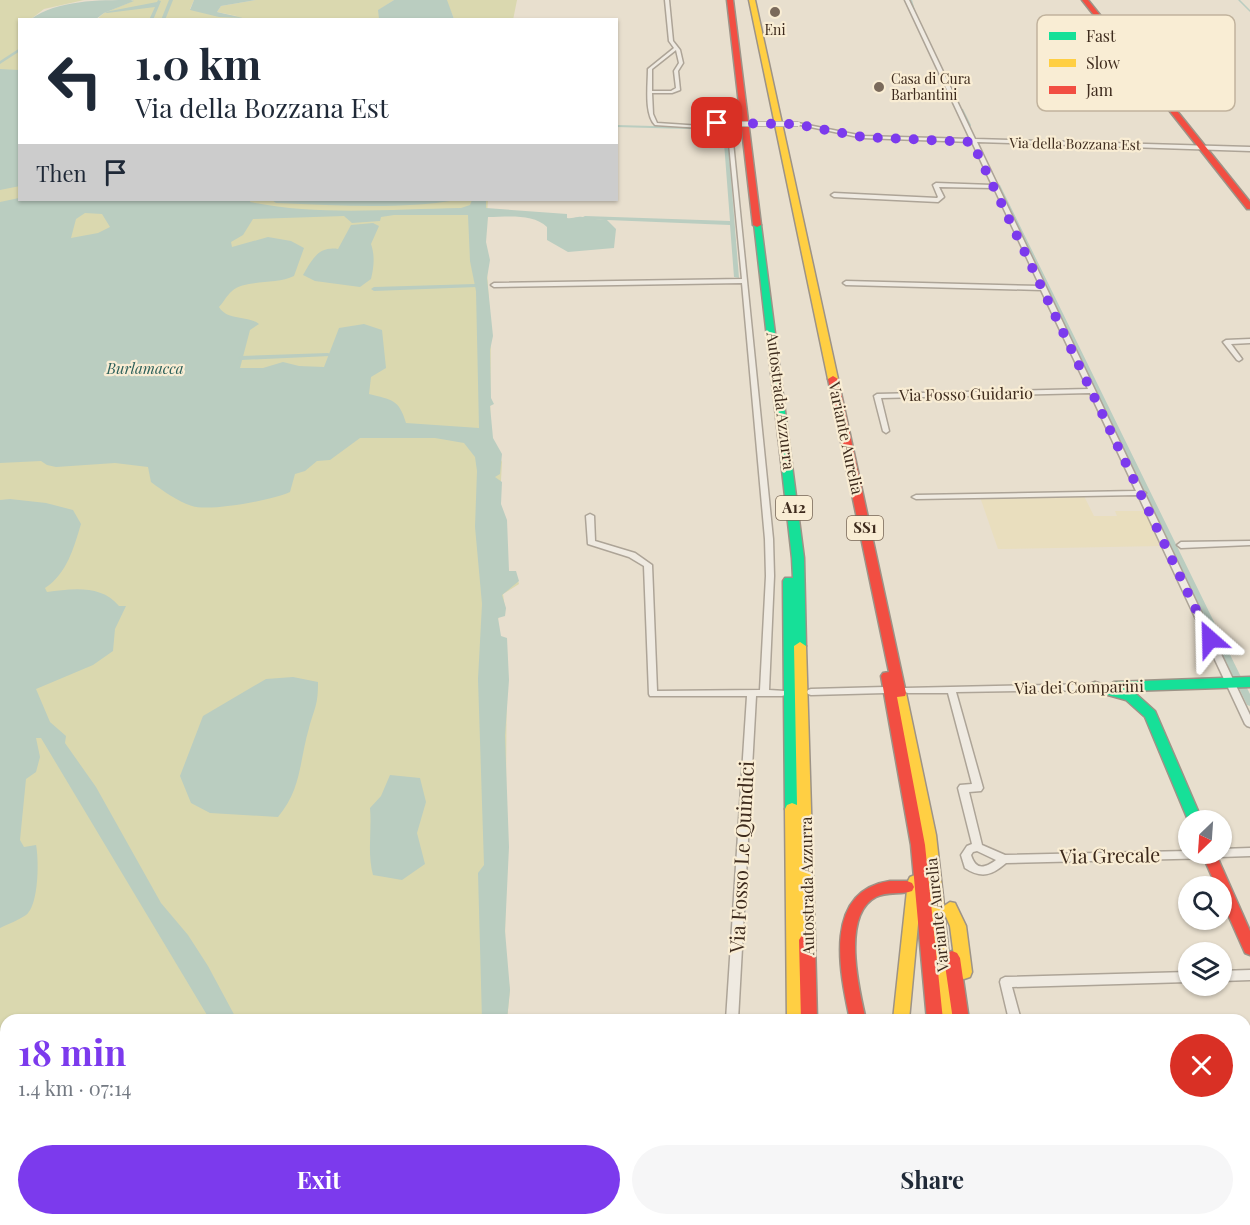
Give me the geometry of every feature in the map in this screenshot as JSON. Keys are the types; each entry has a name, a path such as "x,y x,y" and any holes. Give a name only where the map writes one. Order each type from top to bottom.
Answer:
{"main road":[{"name":"Autostrada Azzurra","path":"725,0 788,560 795,1014"},
{"name":"Autostrada Azzurra","path":"730,0 798,558 809,1014"},
{"name":"Variante Aurelia","path":"750,0 929,836 947,1014"},
{"name":"Variante Aurelia","path":"750,0 901,747 918,845 934,1014"},
{"path":"1085,0 1097,15"},
{"path":"1174,111 1250,207"},
{"name":"Via dei Comparini","path":"1095,687 1250,682"},
{"path":"1138,686 1191,810"},
{"path":"1146,701 1166,686"},
{"path":"1095,687 1146,701"},
{"path":"929,836 947,924 960,1014"},
{"path":"903,1014 918,845"},
{"path":"1213,864 1250,948"},
{"path":"857,1014 848,953 850,914 857,902 868,893 891,886 907,887"},
{"path":"950,908 958,926 970,1014"}],"street":[{"path":"667,0 671,41 676,48 681,63 676,71 678,89 672,92 650,92 650,69 676,48"},
{"path":"906,0 1250,724"},
{"name":"Via della Bozzana Est","path":"650,92 651,114 678,123 715,127 798,124 863,137 1250,149"},
{"path":"715,127 731,134 769,538 770,576 764,693"},
{"path":"834,195 938,200 941,197 935,187 940,184 993,187"},
{"path":"494,285 745,281"},
{"path":"846,283 1043,288"},
{"path":"1239,359 1226,342 1250,341"},
{"name":"Via Fosso Guidario","path":"886,431 877,396 1093,391"},
{"path":"916,497 1142,493"},
{"path":"590,516 591,542 632,555 648,565 653,694 782,693"},
{"path":"1181,545 1250,543"},
{"name":"Via dei Comparini","path":"908,690 1095,687"},
{"path":"951,689 978,788 963,788 978,847"},
{"path":"811,692 885,690"},
{"name":"Via Fosso Le Quindici","path":"732,1014 752,694"},
{"path":"978,847 1004,859 992,869 976,870 969,865 966,855 970,849 978,847"},
{"path":"1232,853 1250,852"},
{"name":"Via Grecale","path":"1004,859 1178,855"},
{"path":"1232,976 1250,975"},
{"path":"1013,1014 1005,982 1178,976"}],"shaded area":[{"path":"0,0 84,0 44,9 32,18 18,18 18,201 488,201 485,243 491,331 490,438 502,462 500,499 508,572 515,571 519,584 503,594 505,608 498,618 497,625 500,637 507,639 505,953 510,990 508,1014 0,1014"},
{"path":"194,0 190,9 237,16 217,12 221,6 256,0 394,0 379,10 379,18 98,18 104,13 133,1"},
{"path":"446,0 517,0 513,18 454,18"},
{"path":"1084,496 1094,516 1117,516 1115,511 1145,511 1162,546 998,549 980,497"}],"water":[{"path":"194,0 256,0 221,6 217,12 243,18 219,17 190,10"},
{"path":"394,0 447,0 454,18 379,18 378,10"},
{"path":"92,1 134,1 97,18 33,18 53,8"},
{"path":"0,69 18,70 18,186 0,190"},
{"name":"Burlamacca","path":"18,198 18,201 250,201 301,209 355,211 461,208 470,205 472,201 486,201 486,208 567,214 567,218 606,219 616,229 614,248 568,252 547,240 547,227 541,223 519,217 488,217 486,242 490,260 487,278 493,336 490,350 491,398 494,404 490,406 493,438 502,454 500,474 495,477 502,482 501,504 507,520 509,571 516,571 519,581 502,595 506,608 505,616 498,618 501,636 507,638 509,680 505,736 509,847 505,931 510,990 508,1014 482,1014 478,873 484,865 478,679 482,604 475,527 477,471 475,457 464,443 435,438 360,438 330,460 317,461 305,471 295,474 290,492 256,502 212,507 192,506 170,496 151,482 148,467 115,463 56,467 41,461 0,463 0,202","holes":["85,213 102,214 110,227 98,233 71,238 76,219","394,215 468,215 470,261 476,291 479,428 406,423 394,402 369,394 371,377 386,368 382,330 364,324 339,328 324,367 299,366 283,362 263,368 240,368 250,330 259,324 227,314 219,307 238,287 294,276 304,248 291,241 268,237 232,247 231,242 243,235 253,219 344,216 352,223 380,221 381,217"]},
{"path":"273,201 449,201 367,206 276,203"},
{"path":"373,223 379,226 371,244 374,261 371,279 360,287 315,281 303,275 316,255 325,250 338,249 351,225"},
{"path":"0,500 46,503 73,510 81,524 69,559 59,575 45,588 47,592 76,589 95,591 112,599 119,606 126,606 115,629 113,651 93,665 36,689 50,722 66,736 65,743 96,787 161,903 188,935 234,1014 206,1014 41,738 36,738 40,757 36,772 26,779 20,840 24,847 36,845 38,871 36,892 26,915 0,928"},
{"path":"293,677 318,682 316,706 296,785 292,796 278,817 210,813 191,803 180,776 203,716 266,679"},
{"path":"390,775 420,778 426,802 417,833 425,864 402,880 373,875 370,858 370,808 381,796"}],"waterway":[{"path":"164,18 171,0"},
{"path":"910,0 917,19"},
{"path":"1239,0 1250,11"},
{"path":"152,18 159,1"},
{"path":"157,5 107,12 158,3"},
{"path":"0,63 18,50"},
{"path":"961,109 969,125"},
{"path":"618,126 725,129 737,277"},
{"path":"997,185 1237,677"},
{"path":"585,218 732,223"},
{"path":"374,289 475,286"},
{"path":"241,358 328,355"},
{"path":"1242,686 1250,703"}],"traffic: fast":[{"path":"757,225 798,558 800,646"},
{"path":"789,581 792,809"},
{"path":"1114,687 1250,682"},
{"path":"1095,687 1130,696 1150,714 1191,810"}],"traffic: slow":[{"path":"752,0 833,379"},
{"path":"800,646 807,940"},
{"path":"900,693 929,835 947,1014"},
{"path":"792,809 795,1014"},
{"path":"902,1014 915,881"},
{"path":"950,908 958,926 964,972"}],"traffic: jam":[{"path":"730,0 757,225"},
{"path":"1085,0 1097,15"},
{"path":"1173,111 1250,207"},
{"path":"833,379 900,693"},
{"path":"887,676 918,845 934,1014"},
{"path":"1213,864 1250,948"},
{"path":"857,1014 848,956 850,923 855,909 868,894 878,890 907,887"},
{"path":"807,940 809,1014"},
{"path":"952,958 960,1014"}],"place":[{"name":"Eni","path":"775,12"},
{"name":"Casa di Cura Barbantini","path":"879,87"}],"route":[{"path":"717,123 795,124 863,137 972,142 1210,639"}]}
